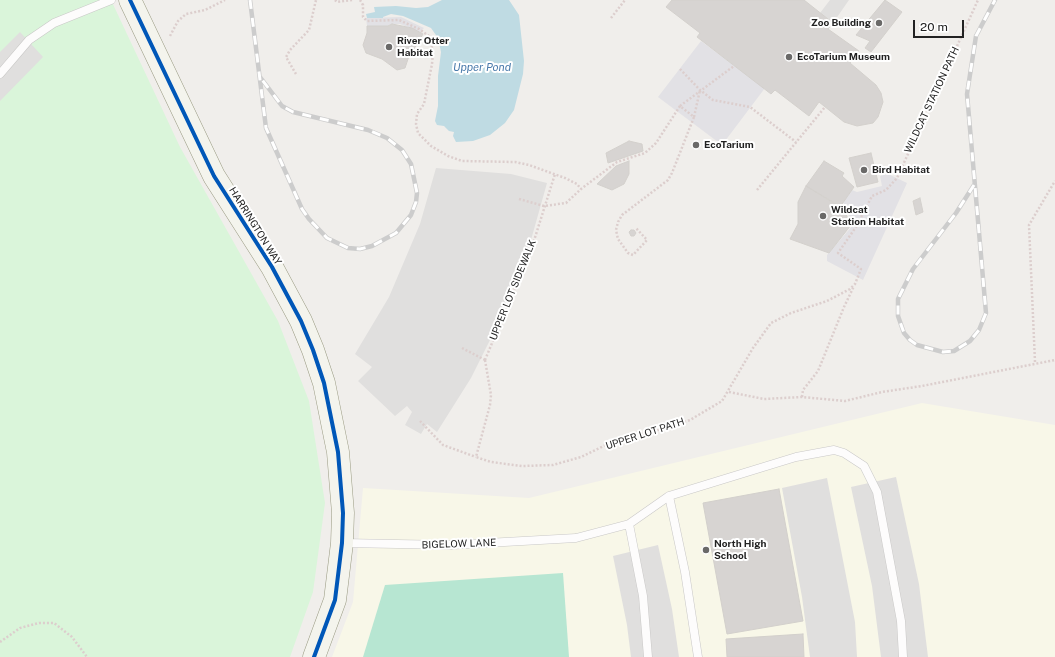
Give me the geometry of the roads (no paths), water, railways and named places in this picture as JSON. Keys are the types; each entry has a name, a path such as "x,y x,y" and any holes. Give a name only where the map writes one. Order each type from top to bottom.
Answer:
{"street":[{"name":"HARRINGTON WAY","path":"130,0 207,162 272,267 301,322 313,350 325,390 338,452 343,513 342,543 335,600 314,657"}],"lane":[{"path":"0,74 29,40 54,22 111,0"},
{"path":"648,657 643,596 629,524 669,496 796,457 834,450 844,453 864,466 877,492 901,621 903,657"},
{"path":"669,496 685,572 698,657"},
{"name":"BIGELOW LANE","path":"342,543 451,545 576,538 629,524"}],"water":[{"name":"Upper Pond","path":"442,0 509,0 519,15 524,61 523,74 514,110 505,123 490,135 473,141 456,142 453,136 454,132 449,131 444,126 437,125 435,121 438,106 438,76 441,52 438,38 431,28 403,16 391,14 383,18 367,18 366,14 375,12 374,7 428,7"}],"railway":[{"path":"250,0 266,128 302,209 309,219 327,238 348,248 360,249 372,246 396,233 411,215 416,202 417,193 411,164 402,150 387,138 368,130 293,112 282,106 260,77"},
{"path":"974,185 956,213 913,269 898,299 898,316 904,333 917,345 943,352 954,351 970,341 979,330 986,313 967,94 976,36 995,0"}],"place":[{"name":"Zoo Building","path":"879,23"},
{"name":"River Otter Habitat","path":"389,47"},
{"name":"EcoTarium Museum","path":"789,57"},
{"name":"EcoTarium","path":"696,145"},
{"name":"Bird Habitat","path":"864,170"},
{"name":"Wildcat Station Habitat","path":"823,216"},
{"name":"North High School","path":"706,550"}]}
